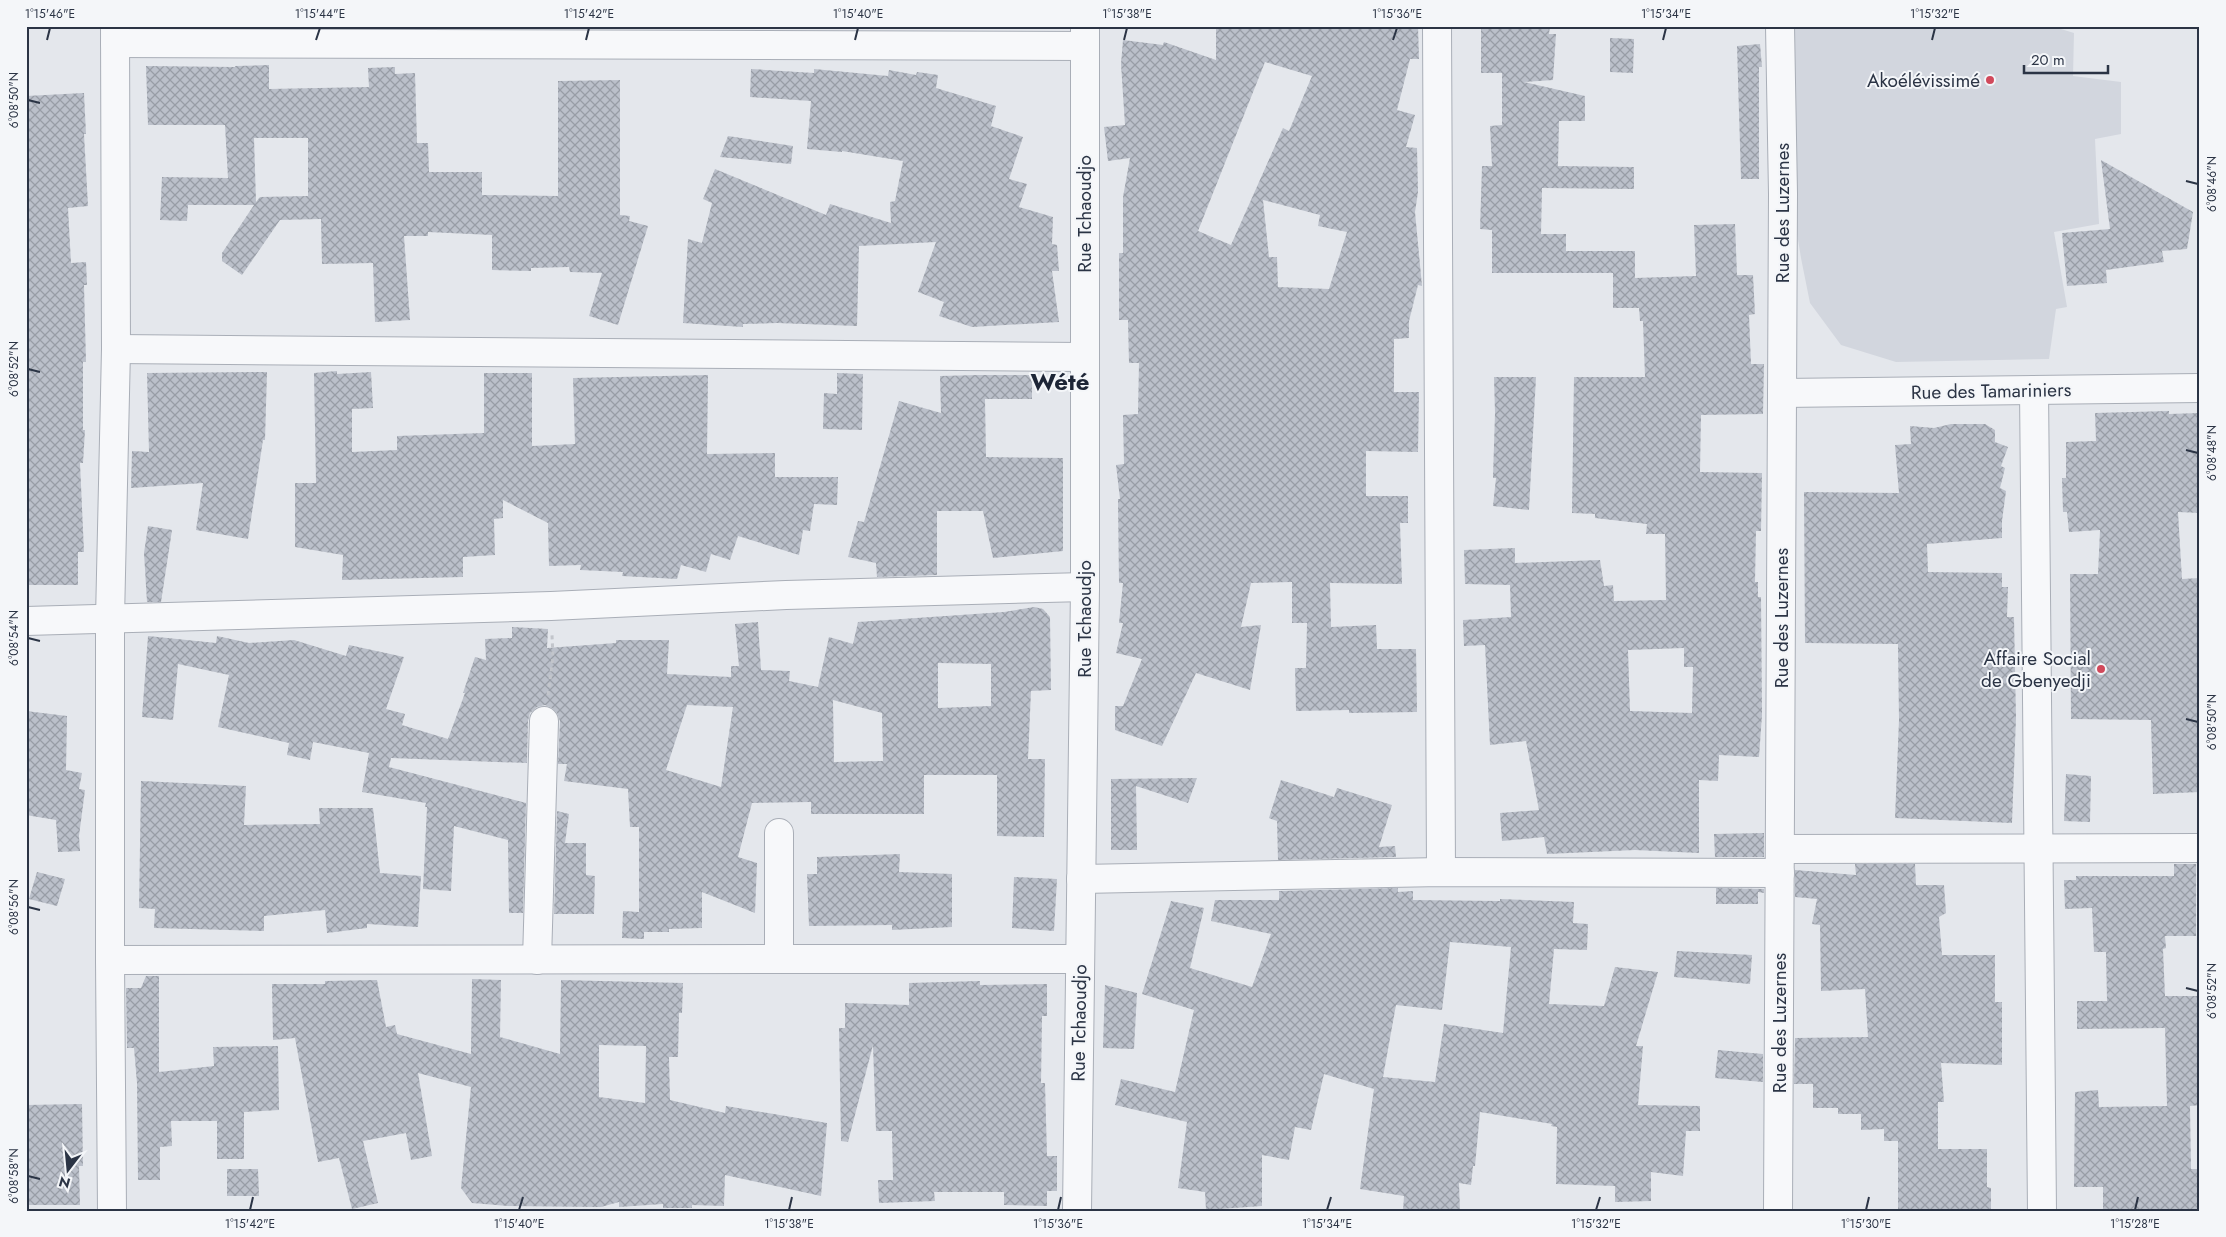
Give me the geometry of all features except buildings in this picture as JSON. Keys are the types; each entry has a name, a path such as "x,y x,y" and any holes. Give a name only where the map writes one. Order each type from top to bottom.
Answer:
{"street":[{"path":"1436,26 1441,872"},
{"name":"Rue des Luzernes","path":"1778,1211 1783,194 1780,26"},
{"path":"112,1211 110,618 116,348 115,34 1085,36"},
{"name":"Rue Tchaoudjo","path":"1077,1211 1085,587 1085,36"},
{"path":"116,348 1084,357"},
{"name":"Rue des Tamariniers","path":"1782,393 2200,388"},
{"path":"2034,390 2040,849 2042,1211"},
{"path":"26,621 551,606 786,595 1085,587"},
{"path":"538,960 544,721"},
{"path":"778,833 779,959"},
{"path":"1081,879 1441,872 1780,861 2040,849 2200,848"},
{"path":"110,960 1080,959"}],"path":[{"path":"544,721 553,657 551,606"}],"shaded area":[{"name":"Akoélévissimé","path":"1792,26 2051,26 2074,33 2073,76 2121,82 2121,134 2095,139 2099,224 2054,232 2067,307 2056,309 2049,359 1896,362 1841,345 1810,303 1795,221"}],"place":[{"name":"Akoélévissimé","path":"1990,80"},
{"name":"Affaire Social de Gbenyedji","path":"2101,669"}],"district":[{"name":"Wété","path":"1060,381"}]}
